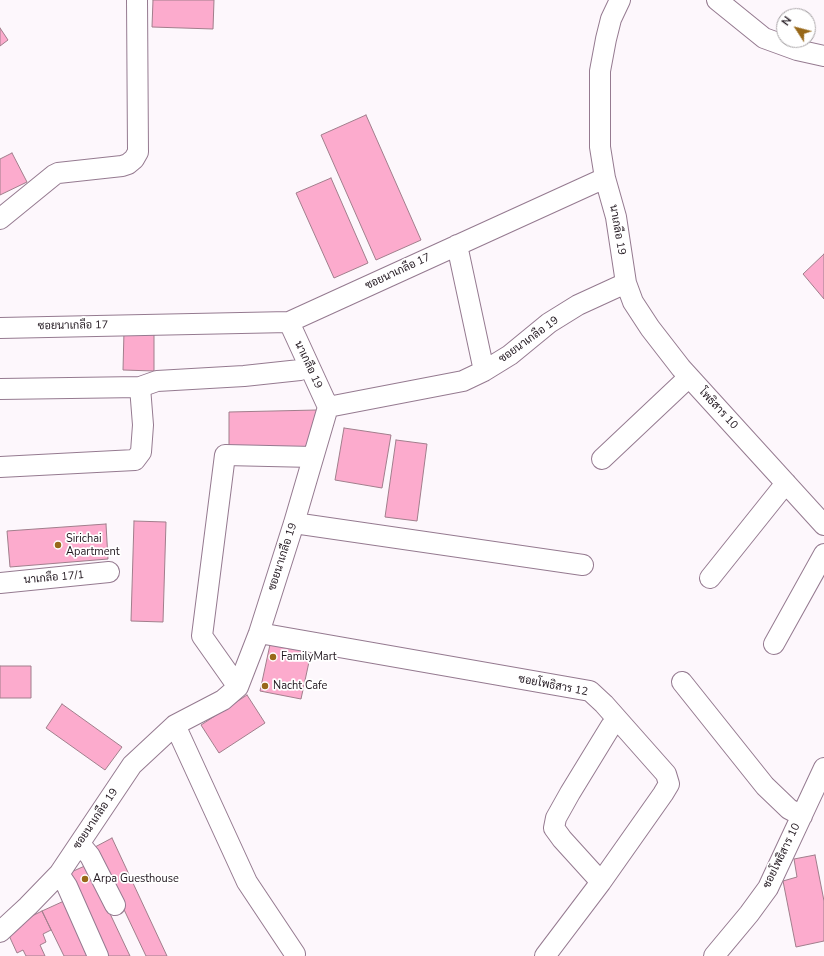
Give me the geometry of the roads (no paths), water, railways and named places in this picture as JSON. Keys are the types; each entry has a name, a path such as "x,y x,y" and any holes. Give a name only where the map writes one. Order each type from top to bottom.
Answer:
{"street":[{"path":"0,219 58,173 122,166 128,164 134,159 138,152 137,0"},
{"path":"606,178 600,147 600,71 611,19 620,0"},
{"path":"717,0 764,38 797,50 824,56"},
{"name":"ซอยนาเกลือ 17","path":"0,328 288,322 606,178"},
{"name":"นาเกลือ 19","path":"606,178 616,217 626,283"},
{"path":"457,245 484,371"},
{"name":"ซอยนาเกลือ 19","path":"0,932 59,874 132,765 175,725 224,700 238,688 259,633 294,523 328,407 463,381 484,371 510,355 549,323 578,305 626,283"},
{"name":"โพธิสาร 10","path":"626,283 632,302 650,328 689,377 824,525"},
{"name":"นาเกลือ 19","path":"288,322 328,407"},
{"path":"0,389 140,387 157,381 244,376 300,370 309,366"},
{"path":"602,459 689,377"},
{"path":"0,467 135,460 141,452 142,432 140,387"},
{"path":"238,688 202,636 225,456 313,457"},
{"path":"710,578 786,483"},
{"path":"294,523 583,565"},
{"path":"774,644 824,554"},
{"name":"นาเกลือ 17/1","path":"0,583 109,572"},
{"name":"ซอยโพธิสาร 12","path":"259,633 590,692 618,720 666,774 669,784 663,794 601,882 545,956"},
{"path":"682,682 765,786 789,809 802,816"},
{"path":"601,882 554,828 556,818 570,793 611,726 618,720"},
{"path":"175,725 247,882 295,954"},
{"name":"ซอยโพธิสาร 10","path":"714,956 749,914 768,888 824,768"},
{"path":"80,844 90,856 115,905"},
{"path":"59,874 67,886 98,956"}],"place":[{"name":"Sirichai Apartment","path":"58,545"},
{"name":"FamilyMart","path":"273,657"},
{"name":"Nacht Cafe","path":"265,686"},
{"name":"Arpa Guesthouse","path":"85,879"}]}
